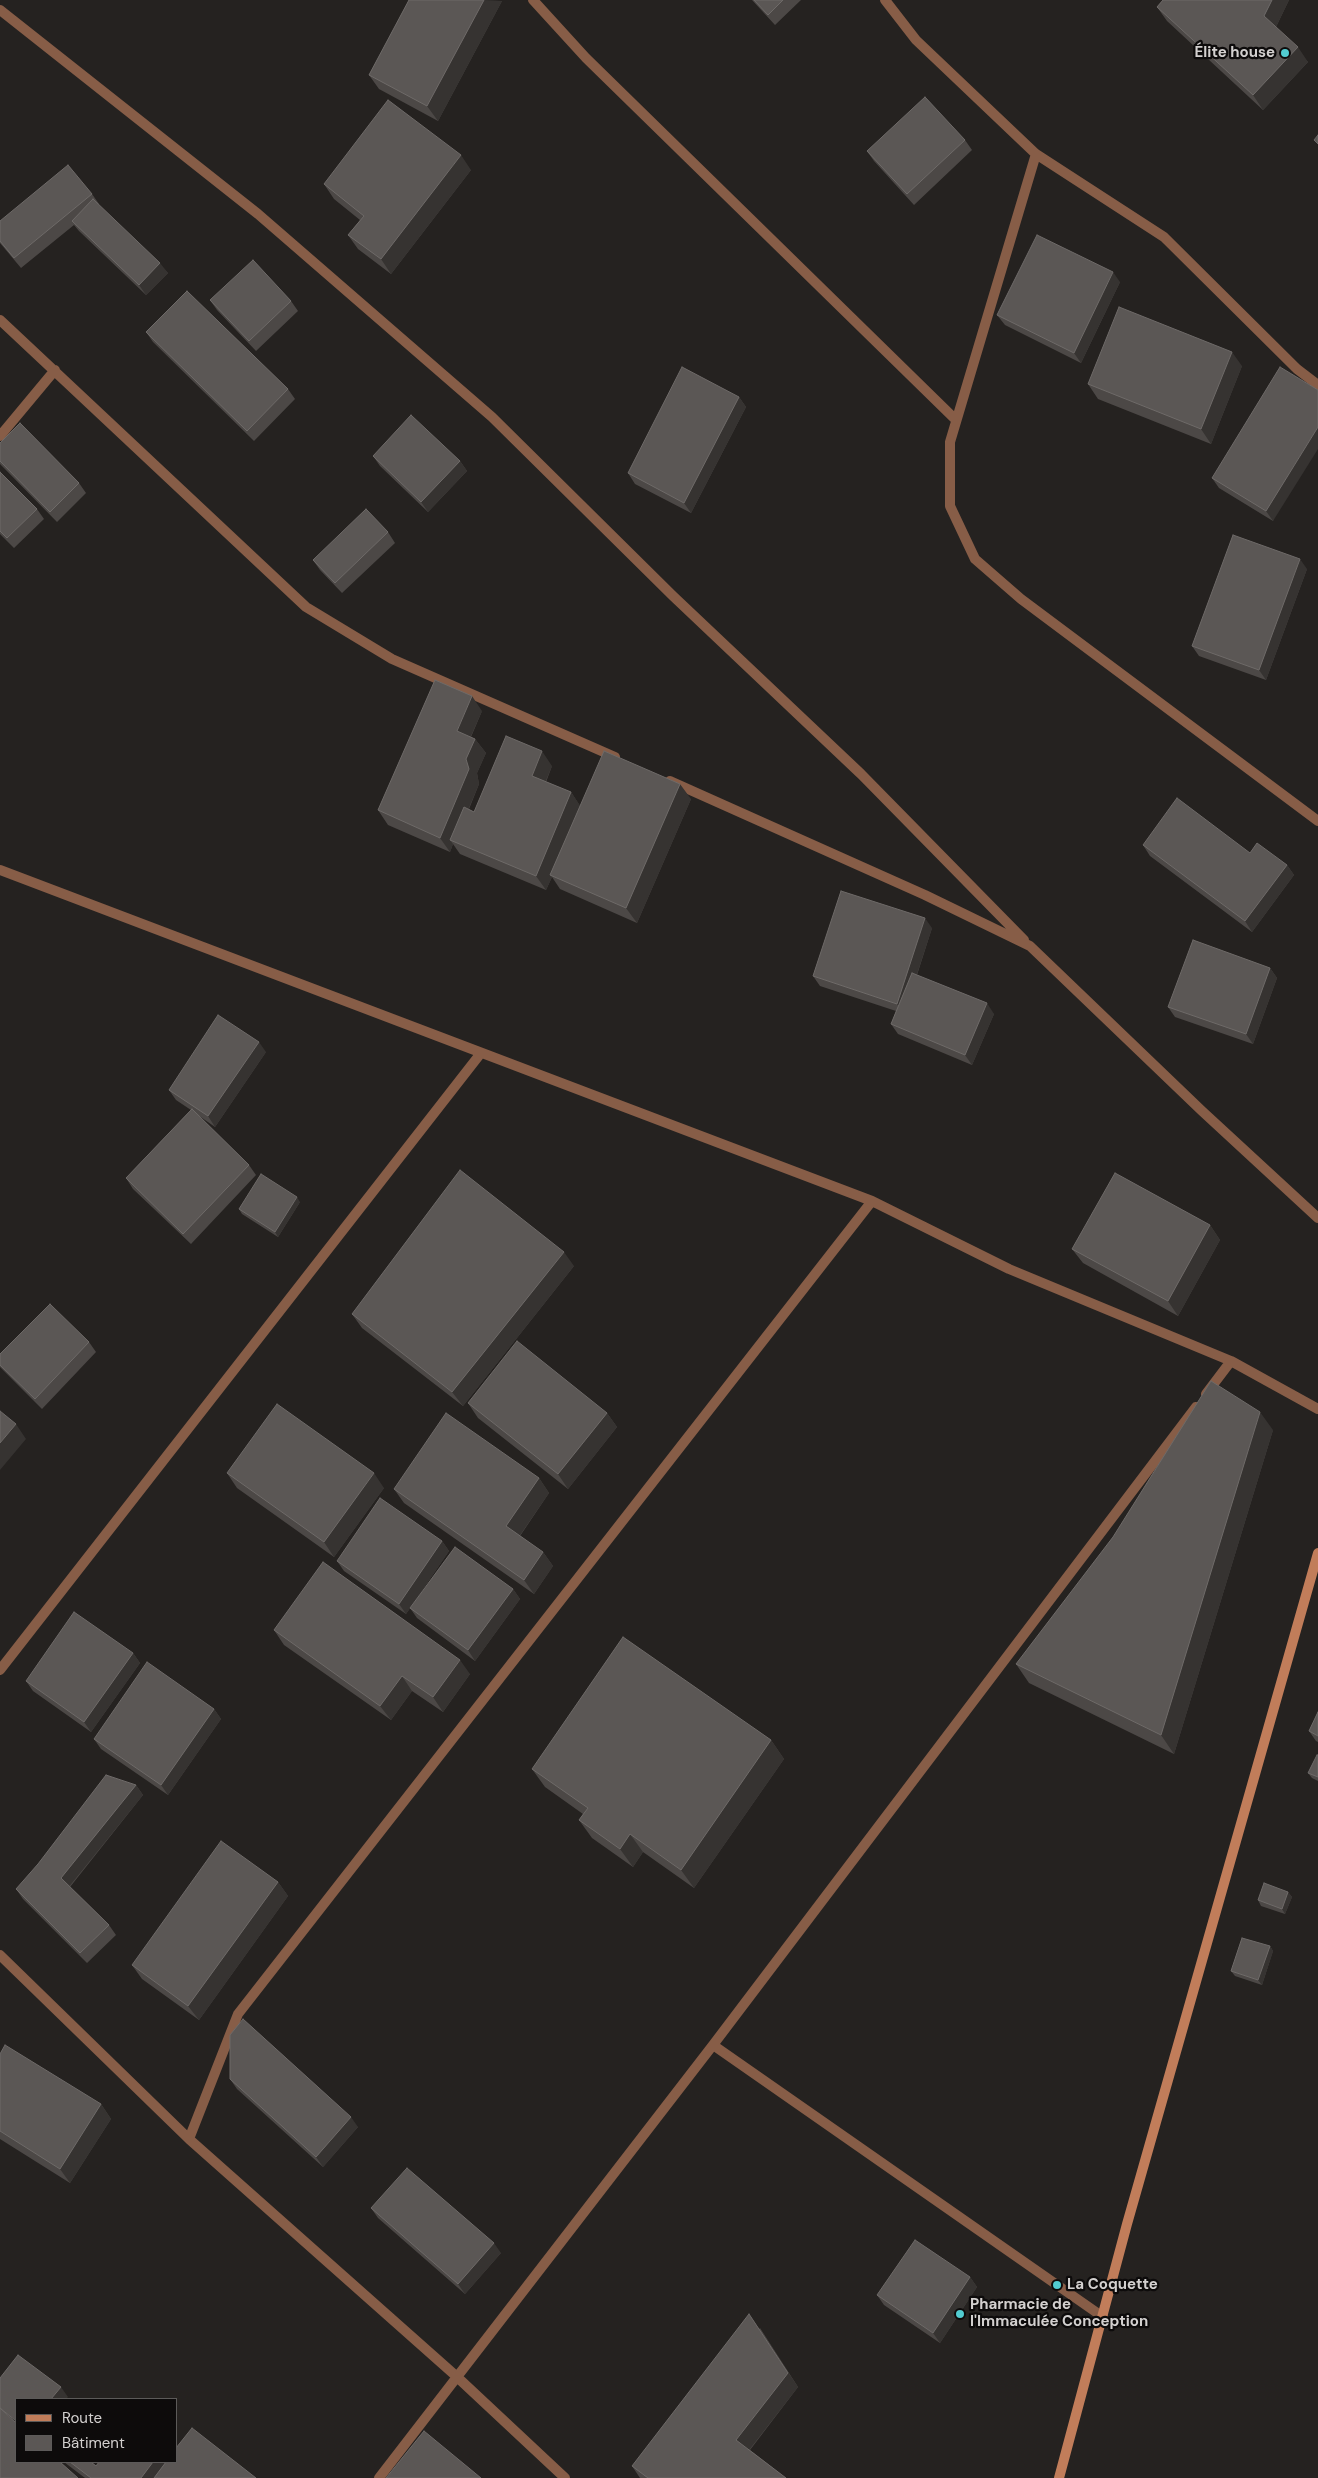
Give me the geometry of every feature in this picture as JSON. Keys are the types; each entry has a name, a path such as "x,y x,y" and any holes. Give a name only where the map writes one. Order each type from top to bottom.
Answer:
{"main road":[{"path":"1060,2478 1102,2317 1318,1553"}],"street":[{"path":"533,0 586,58 956,420"},
{"path":"885,0 916,40 1036,154 1164,236 1297,369 1318,385"},
{"path":"0,10 258,214 492,417 673,596 861,774 1030,946 1202,1111 1318,1218"},
{"path":"1036,154 950,442 950,506 975,559 1021,599 1318,821"},
{"path":"0,320 306,607 392,658 627,762"},
{"path":"0,436 55,370"},
{"path":"663,778 925,895 1030,946"},
{"path":"0,870 872,1201 1009,1269 1231,1360 1318,1409"},
{"path":"0,1670 481,1053"},
{"path":"190,2139 238,2014 872,1201"},
{"path":"379,2478 712,2045 1231,1360"},
{"path":"0,1955 190,2139 456,2376 565,2478"},
{"path":"712,2045 1102,2317"}],"building":[{"path":"409,0 484,0 427,106 369,75"},
{"path":"754,0 783,0 768,15"},
{"path":"1163,0 1272,0 1264,16 1298,47 1253,95 1157,7"},
{"path":"925,97 965,140 907,194 867,151"},
{"path":"388,100 461,155 381,259 348,235 364,216 324,184"},
{"path":"1318,135 1318,144 1314,140"},
{"path":"68,165 92,194 14,258 0,241 0,221"},
{"path":"93,199 160,263 139,285 72,221"},
{"path":"1037,235 1113,272 1074,353 997,315"},
{"path":"253,260 291,301 249,341 210,300"},
{"path":"187,291 288,389 247,431 146,332"},
{"path":"1119,307 1232,352 1201,429 1088,384"},
{"path":"682,367 739,397 684,503 628,473"},
{"path":"1280,367 1318,390 1318,427 1266,511 1212,478"},
{"path":"411,415 460,461 421,502 373,456"},
{"path":"20,423 79,483 50,512 0,461 0,443"},
{"path":"0,472 37,509 7,538 0,531"},
{"path":"366,509 388,532 335,583 313,560"},
{"path":"1233,535 1300,559 1259,670 1192,646"},
{"path":"435,680 472,696 457,731 475,739 466,759 469,769 440,838 378,810"},
{"path":"506,736 542,751 532,776 571,792 536,876 450,840 464,807 474,812"},
{"path":"604,751 680,784 626,908 550,875"},
{"path":"1177,798 1250,853 1257,843 1287,865 1245,921 1143,845"},
{"path":"841,891 925,918 897,1004 813,976"},
{"path":"1193,940 1270,968 1246,1034 1168,1007"},
{"path":"912,973 987,1003 965,1055 891,1024"},
{"path":"218,1015 259,1042 208,1116 169,1090"},
{"path":"192,1109 249,1165 183,1234 126,1178"},
{"path":"460,1170 564,1252 452,1392 352,1314"},
{"path":"1115,1173 1210,1225 1168,1301 1072,1249"},
{"path":"261,1174 297,1197 275,1232 239,1209"},
{"path":"50,1304 89,1342 35,1399 0,1365 0,1354"},
{"path":"517,1341 607,1413 558,1474 468,1403"},
{"path":"1211,1381 1260,1412 1161,1735 1016,1664 1113,1537"},
{"path":"277,1404 374,1473 324,1542 227,1473"},
{"path":"0,1411 16,1424 0,1443"},
{"path":"446,1413 539,1478 506,1526 543,1552 524,1580 394,1489"},
{"path":"380,1498 442,1541 399,1604 337,1561"},
{"path":"455,1547 513,1589 468,1650 410,1608"},
{"path":"323,1562 460,1660 433,1697 402,1676 380,1706 274,1630"},
{"path":"74,1612 133,1653 84,1722 26,1681"},
{"path":"623,1637 771,1740 681,1870 630,1834 620,1849 579,1820 588,1808 532,1769"},
{"path":"147,1662 214,1709 161,1785 94,1739"},
{"path":"1318,1712 1318,1736 1309,1731"},
{"path":"1318,1755 1318,1777 1308,1773"},
{"path":"106,1775 136,1785 61,1878 109,1925 80,1953 16,1889 38,1864"},
{"path":"221,1841 278,1882 188,2006 132,1965"},
{"path":"1264,1883 1288,1892 1282,1909 1258,1900"},
{"path":"1242,1938 1270,1946 1258,1980 1231,1971"},
{"path":"243,2019 351,2117 316,2157 230,2079 230,2035"},
{"path":"5,2045 101,2104 60,2169 0,2131 0,2054"},
{"path":"407,2168 494,2243 458,2284 371,2208"},
{"path":"915,2240 970,2277 933,2333 877,2295"},
{"path":"749,2314 788,2373 736,2440 786,2478 648,2478 632,2466"},
{"path":"18,2355 61,2387 52,2398 15,2398 15,2420 0,2408 0,2378"},
{"path":"0,2408 15,2422 15,2463 61,2463 78,2478 0,2478"},
{"path":"192,2428 256,2478 154,2478 165,2463 178,2463 178,2446"},
{"path":"424,2431 481,2478 386,2478"},
{"path":"71,2463 92,2463 96,2466 98,2463 152,2463 141,2478 91,2478"}],"place":[{"name":"Élite house","path":"1285,53"},
{"name":"La Coquette","path":"1057,2285"},
{"name":"Pharmacie de l'Immaculée Conception","path":"960,2314"}]}
